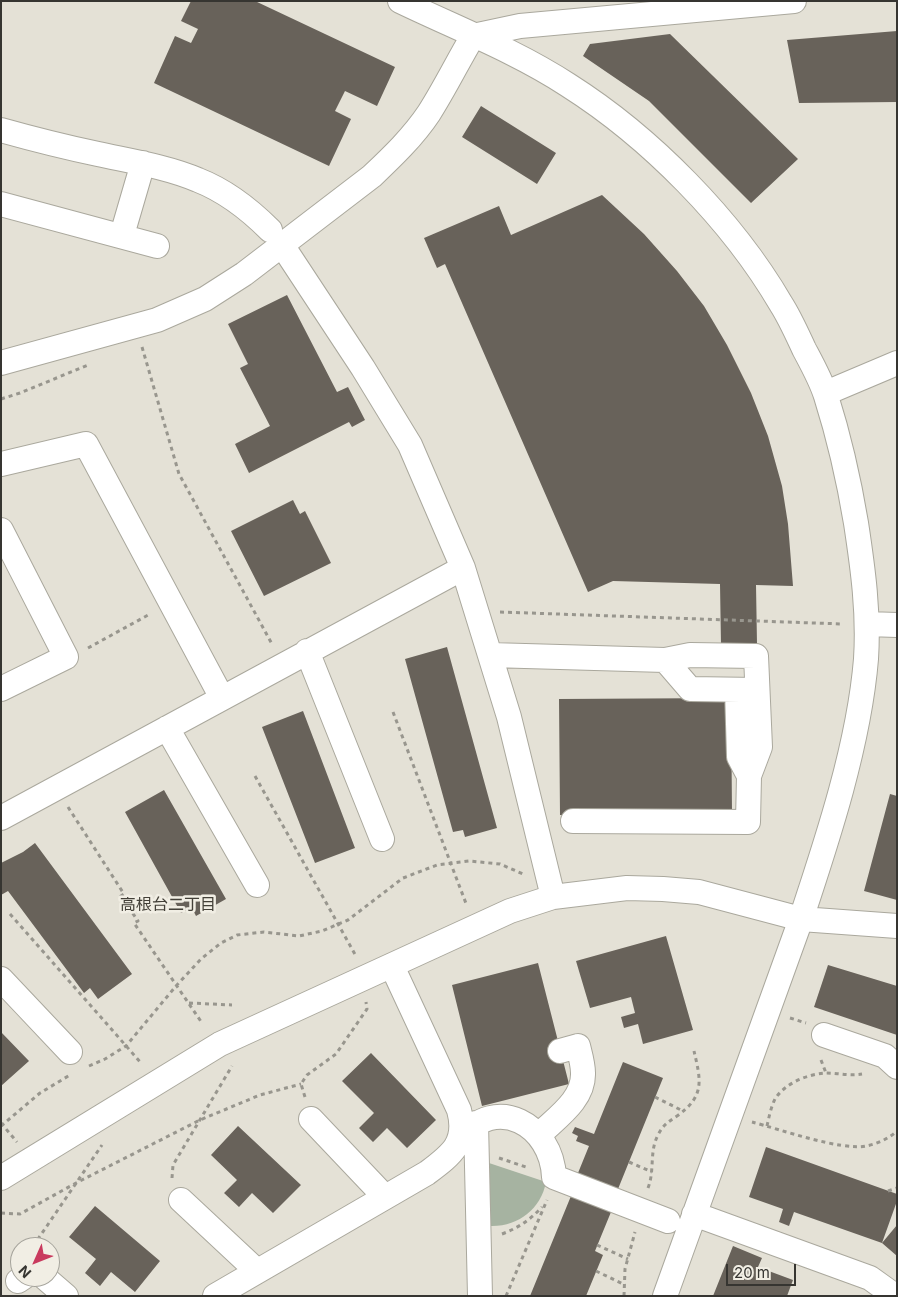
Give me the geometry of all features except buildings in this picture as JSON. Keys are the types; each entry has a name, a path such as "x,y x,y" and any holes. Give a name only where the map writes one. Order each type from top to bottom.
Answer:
{"street":[{"path":"400,1 518,56 567,84 641,138 698,194 751,260 782,305 826,393 851,492 864,574 867,624 866,661 855,731 840,790 801,919 664,1296"},
{"path":"1,362 158,320 184,309 231,283 276,237 372,176 411,137 429,113 473,36 520,26 794,1"},
{"path":"1,130 55,145 143,163 197,179 242,204 276,237 363,368 410,445 463,568 509,717 553,897"},
{"path":"122,235 143,163"},
{"path":"2,205 122,235 157,246"},
{"path":"826,393 897,363"},
{"path":"1,464 86,444 222,698"},
{"path":"1,530 66,657 1,690"},
{"path":"1,818 463,568"},
{"path":"867,624 897,625"},
{"path":"307,652 382,839"},
{"path":"490,655 665,660 708,655 756,656 747,690 739,757 749,776 748,822 574,821"},
{"path":"699,689 696,671 708,655"},
{"path":"665,660 690,690 747,690"},
{"path":"167,728 257,885"},
{"path":"1,1178 220,1044 510,911 553,897 627,888 699,892 801,919 897,926"},
{"path":"392,966 471,1138 479,1231 480,1296"},
{"path":"1,979 75,1065"},
{"path":"824,1035 891,1061"},
{"path":"539,1135 573,1102 581,1089 584,1073 578,1046 560,1051"},
{"path":"309,1110 385,1197"},
{"path":"215,1296 427,1173 471,1138 487,1118 507,1117 520,1120 530,1126 539,1135 552,1158 554,1177 668,1221"},
{"path":"177,1190 257,1271"},
{"path":"694,1214 870,1278 895,1296"},
{"path":"56,1287 66,1296"}],"path":[{"path":"141,346 179,474 283,665"},
{"path":"1,398 20,394 91,364"},
{"path":"66,657 81,652 170,602"},
{"path":"498,612 844,624"},
{"path":"393,712 470,913"},
{"path":"255,776 358,959"},
{"path":"67,806 109,868 124,894 121,896 138,921 134,923 202,1023"},
{"path":"21,1147 2,1125 75,1065 105,1059 126,1046 201,959 237,935 264,932 300,936 322,931 348,920 403,878 437,865 469,861 500,864 523,874 530,880"},
{"path":"10,914 147,1070"},
{"path":"1,1213 20,1214 76,1183 200,1120 260,1095 301,1084 307,1075 336,1054 366,1009 364,994"},
{"path":"188,1003 232,1005"},
{"path":"624,1296 625,1270 640,1210 651,1182 652,1149 664,1124 684,1111 697,1096 699,1084 694,1051"},
{"path":"177,1190 171,1174 173,1165 235,1061"},
{"path":"767,1126 775,1099 785,1088 805,1076 826,1073 851,1076 866,1073 891,1061"},
{"path":"301,1084 309,1110"},
{"path":"655,1098 684,1111"},
{"path":"751,1121 839,1146 864,1147 878,1143 897,1131"},
{"path":"471,1138 554,1177 551,1194 544,1205 506,1296"},
{"path":"39,1237 103,1144"},
{"path":"629,1162 652,1172"},
{"path":"888,1191 897,1188"},
{"path":"479,1231 491,1235 512,1230 533,1217 544,1205"},
{"path":"598,1245 628,1258"},
{"path":"596,1271 625,1285"}],"green space":[{"path":"489,1163 546,1182 539,1200 519,1220 500,1226 490,1226"}],"district":[{"name":"高根台二丁目","path":"168,905"}]}
